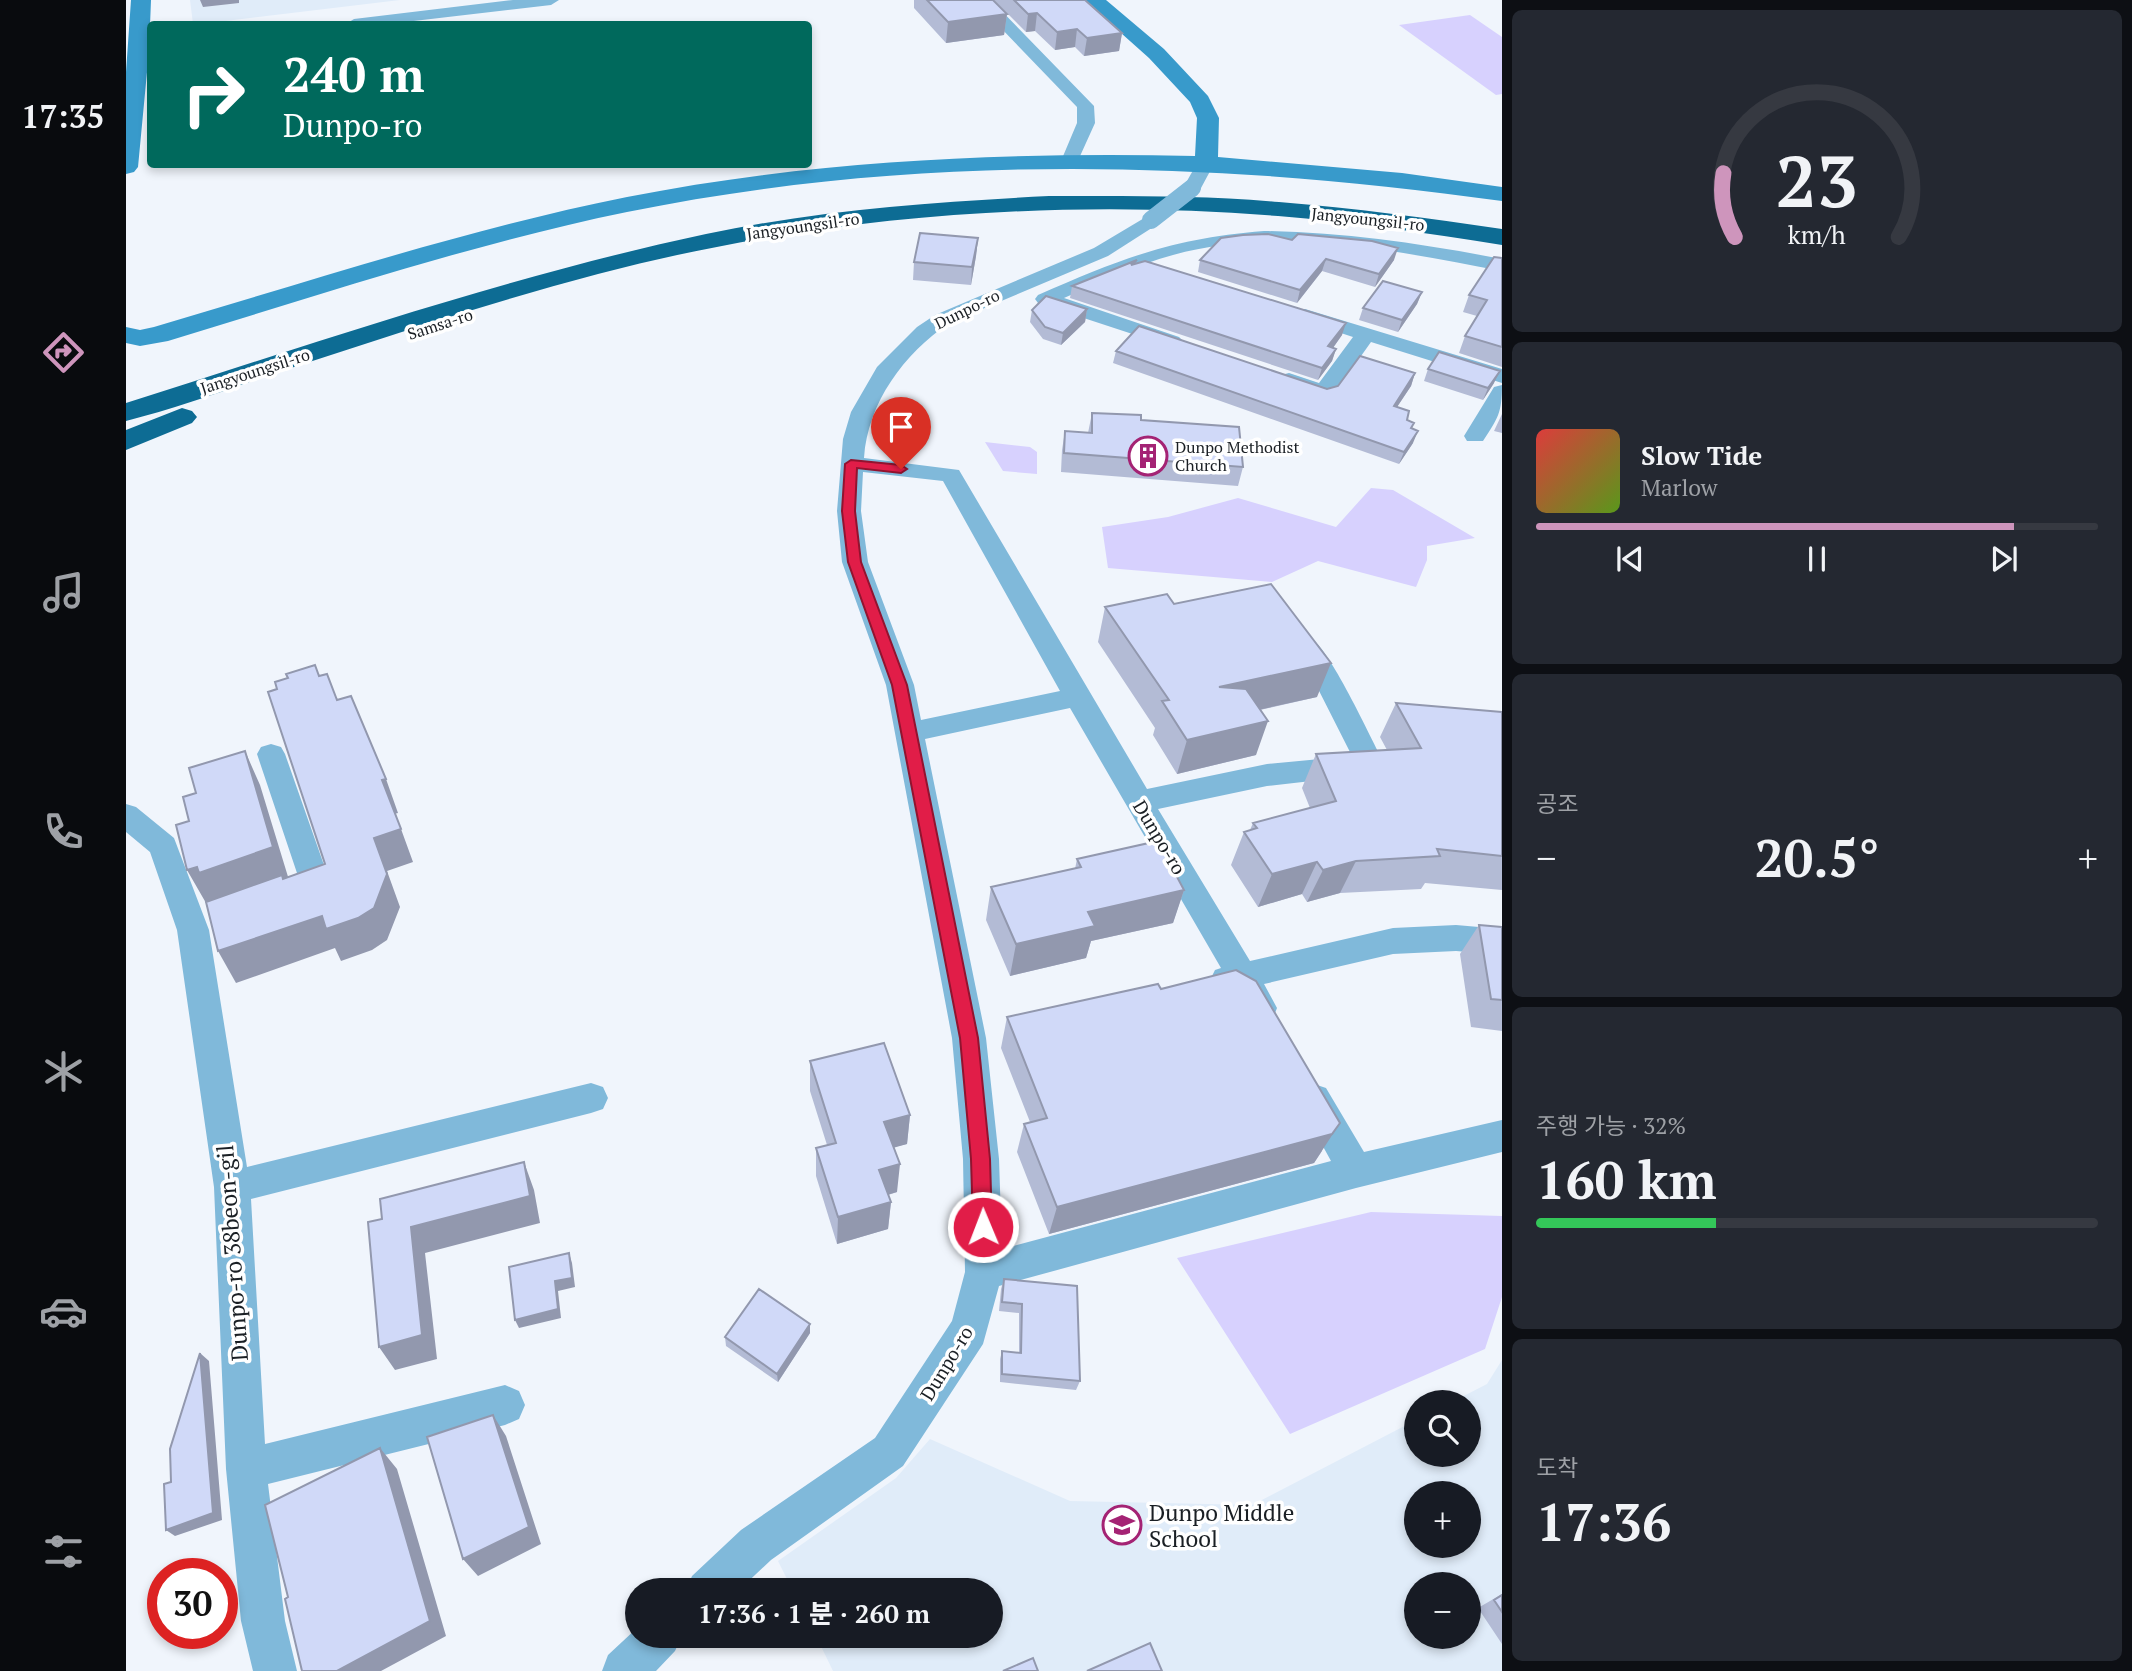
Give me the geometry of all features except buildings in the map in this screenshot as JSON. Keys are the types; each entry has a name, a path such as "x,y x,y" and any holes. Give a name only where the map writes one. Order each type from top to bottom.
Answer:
{"highway":[{"name":"Jangyoungsil-ro","path":"126,395 487,283 587,256 754,221 831,209 963,197 1123,192 1252,196 1502,224"},
{"name":"Jangyoungsil-ro","path":"126,412 514,289 602,265 763,231 894,213 1015,205 1202,204 1354,216 1502,237"},
{"path":"1354,216 1502,245"},
{"name":"Samsa-ro","path":"126,441 199,409 369,346 527,296 763,231"}],"street":[{"path":"126,167 145,51 141,0"},
{"path":"379,21 551,0"},
{"path":"982,0 1085,106 1086,124 1069,161"},
{"path":"1094,0 1168,65 1201,103 1207,113 1206,162"},
{"path":"126,335 141,338 158,335 461,246 557,221 693,193 881,169 1069,161 1206,162 1394,178 1502,194"},
{"name":"Dunpo-ro","path":"721,1578 755,1545 889,1452 969,1330 984,1272 981,1159 969,1038 900,685 855,562 849,511 851,464 854,439 862,412 884,372 924,331 942,319 981,301 1101,252 1151,220 1192,188 1206,162"},
{"path":"1191,347 1045,299 1132,260 1185,246 1269,235 1372,244 1502,265"},
{"path":"1101,252 1171,273"},
{"path":"1288,309 1502,376"},
{"path":"1270,374 1324,392 1367,334"},
{"path":"1475,436 1502,392"},
{"name":"Dunpo-ro","path":"851,464 951,475 1077,697 1276,1034"},
{"path":"1139,802 1267,775 1371,765 1321,669 1288,626"},
{"path":"925,729 1077,697"},
{"path":"267,903 316,885 271,754"},
{"name":"Dunpo-ro 38beon-gil","path":"126,815 163,846 205,925 232,1187 246,1469 262,1621 275,1671"},
{"path":"1203,985 1394,941 1457,939 1502,942"},
{"path":"1296,1068 1356,1171"},
{"path":"232,1187 591,1098"},
{"path":"984,1272 1356,1171 1502,1136"},
{"path":"246,1469 505,1405"},
{"path":"624,1671 648,1648"}],"shaded area":[{"path":"190,0 400,0 226,21 193,21"},
{"path":"1470,15 1502,37 1502,94 1496,95 1399,25"},
{"path":"985,442 1030,447 1037,452 1037,474 1003,471"},
{"path":"1371,488 1393,490 1475,538 1427,546 1427,560 1416,587 1318,561 1272,582 1108,568 1102,527 1168,517 1238,498 1336,527"},
{"path":"1371,1212 1502,1216 1502,1297 1485,1349 1290,1434 1177,1258"},
{"name":"Dunpo Middle School","path":"1502,1360 1502,1671 833,1671 822,1648 1003,1648 1003,1578 786,1578 778,1561 896,1478 930,1439 1070,1501 1252,1505 1404,1426 1404,1467 1481,1467 1481,1390 1475,1390 1487,1384"}],"place":[{"name":"Dunpo Methodist Church","path":"1148,456"},
{"name":"Dunpo Middle School","path":"1122,1525"}],"route":[{"path":"901,469 851,464 849,511 855,562 900,685 969,1038 981,1159 983,1227"}]}
